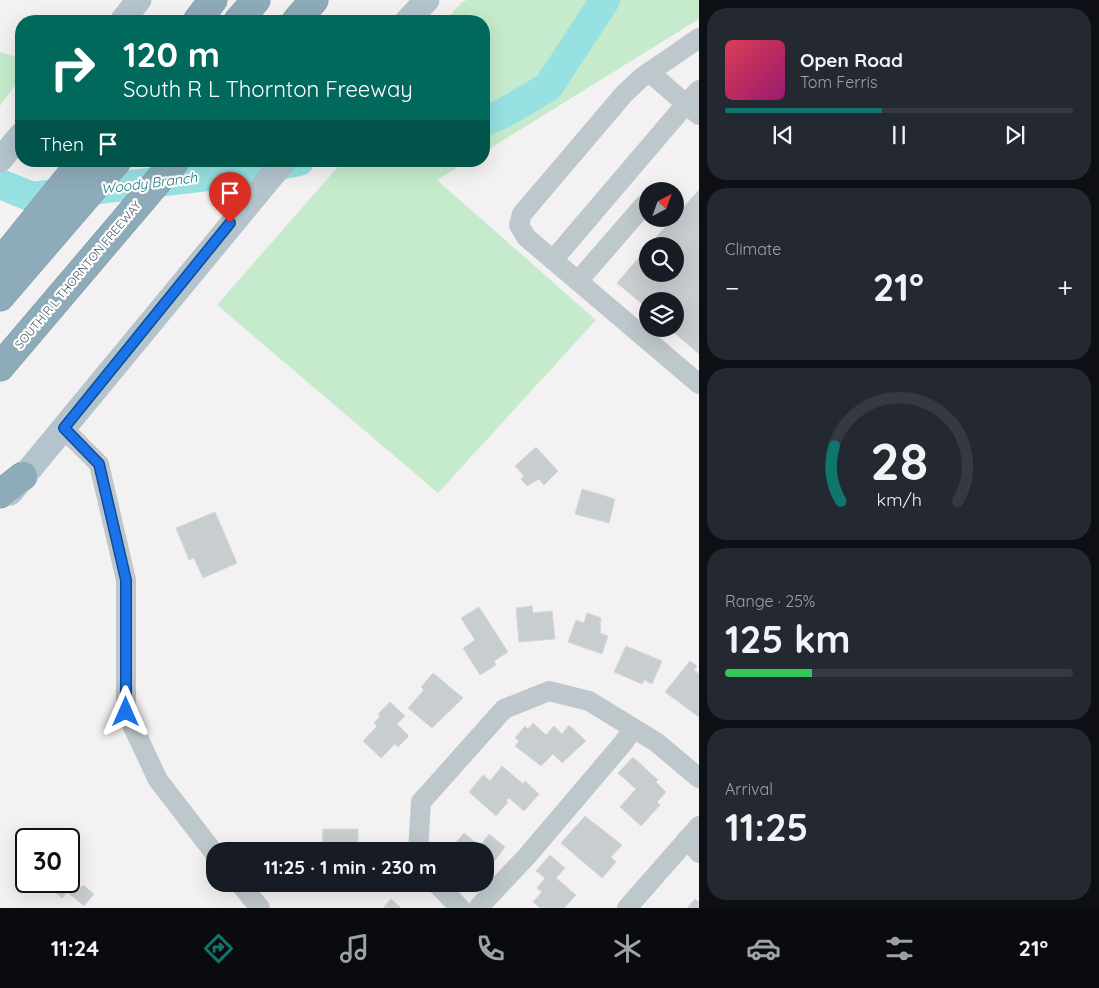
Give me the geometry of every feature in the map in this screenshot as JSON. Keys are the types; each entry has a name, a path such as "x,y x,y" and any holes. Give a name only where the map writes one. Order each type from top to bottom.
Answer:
{"highway":[{"path":"202,15 213,0"},
{"path":"243,15 256,0"},
{"path":"301,15 314,0"},
{"path":"0,263 77,167"},
{"path":"0,298 112,167"},
{"name":"SOUTH R L THORNTON FREEWAY","path":"0,367 170,167"},
{"path":"0,494 23,476"}],"main road":[{"path":"127,15 140,0"},
{"path":"413,15 427,0"},
{"path":"0,160 15,142"},
{"path":"0,505 230,223 279,167"}],"street":[{"path":"699,38 649,72 624,94 522,214 519,225 526,237 699,384"},
{"path":"553,260 695,103 649,72"},
{"path":"578,282 639,211"},
{"path":"64,428 99,464 126,580 126,712 158,780 206,842"},
{"path":"419,842 422,802 504,709 549,691 589,702 656,742 699,778"},
{"path":"478,908 528,855 624,742 633,728"},
{"path":"627,908 695,839"},
{"path":"247,892 260,908"},
{"path":"445,892 460,908"}],"green space":[{"path":"467,0 699,0 699,19 490,148 490,15 450,15 462,2"},
{"path":"0,52 15,56 15,85 0,106"},
{"path":"338,167 458,167 437,180 596,320 438,493 217,305"}],"building":[{"path":"699,190 699,354 679,337 684,337 684,292 639,292 639,301 617,283 639,257 639,282 684,282 684,237 656,237 664,228 684,228 684,206"},
{"path":"536,447 558,471 544,485 539,479 527,486 521,479 524,476 515,466"},
{"path":"582,489 615,499 609,523 575,514"},
{"path":"215,512 237,563 203,578 194,558 189,560 176,528"},
{"path":"532,606 533,613 552,611 555,639 519,642 516,608"},
{"path":"479,607 508,652 494,661 496,665 480,675 463,648 475,640 461,618"},
{"path":"587,613 601,618 600,633 608,636 602,654 568,642 576,620 584,623"},
{"path":"626,646 662,661 652,684 644,680 642,684 614,672"},
{"path":"690,661 697,666 694,670 699,674 699,717 665,692"},
{"path":"433,673 463,698 432,728 408,708 424,690 421,687"},
{"path":"390,702 405,716 397,724 409,736 398,747 395,744 381,758 363,741 377,726 374,723 380,716 378,714"},
{"path":"533,723 546,735 554,726 562,734 569,725 586,741 562,763 553,754 541,766 515,746 519,741 515,738 525,726 528,729"},
{"path":"633,757 658,780 656,782 666,792 657,802 660,805 641,826 620,807 636,789 618,773"},
{"path":"502,766 523,784 525,781 539,794 524,811 509,798 506,800 508,802 496,816 469,792 483,775 490,781"},
{"path":"585,816 622,845 611,857 616,862 602,878 561,843"},
{"path":"323,829 358,829 358,842 322,842"},
{"path":"464,833 475,842 456,842"},
{"path":"489,834 505,847 494,861 494,842 483,842"},
{"path":"550,855 565,868 556,878 576,895 564,908 540,908 533,902 542,892 537,888 545,878 536,871"},
{"path":"83,885 94,894 84,906 68,893 80,893 80,888"},
{"path":"56,893 66,893 62,898"},
{"path":"391,899 401,908 383,908"},
{"path":"695,899 699,902 699,908 687,908"}],"waterway":[{"name":"Woody Branch","path":"490,119 502,114 548,87 605,0"},
{"name":"Woody Branch","path":"0,184 32,197 269,167"}],"route":[{"path":"126,712 126,580 99,464 64,428 230,223"}]}
